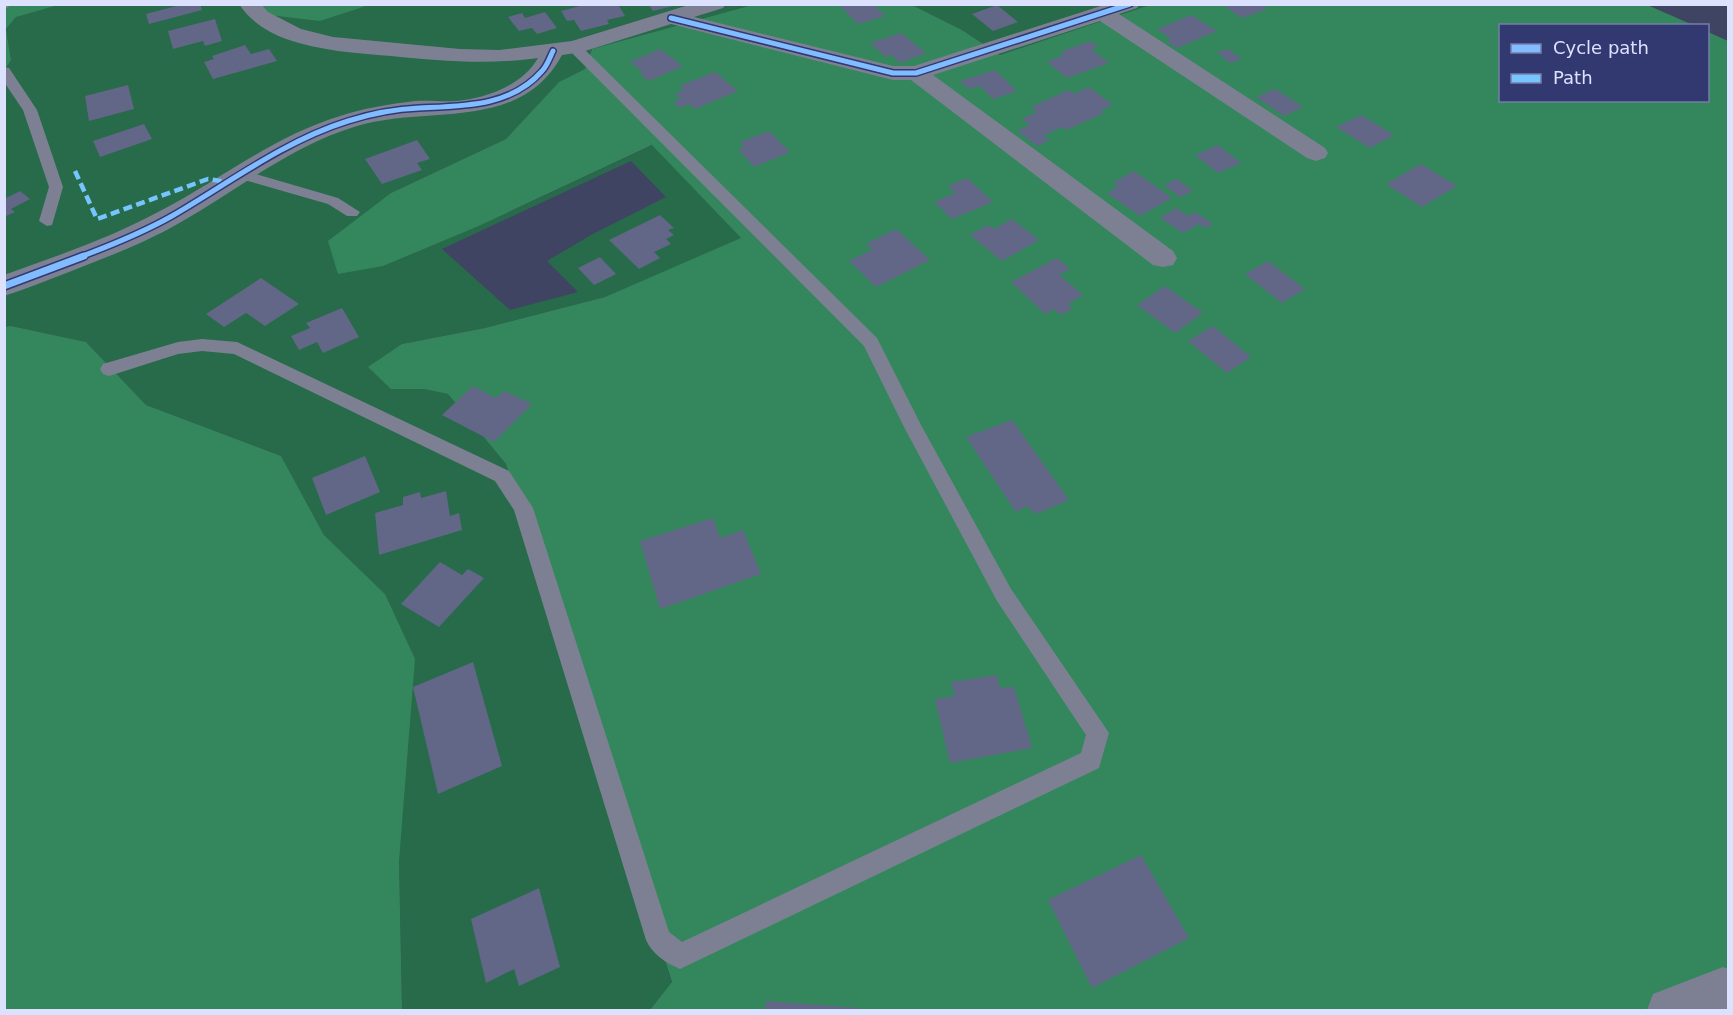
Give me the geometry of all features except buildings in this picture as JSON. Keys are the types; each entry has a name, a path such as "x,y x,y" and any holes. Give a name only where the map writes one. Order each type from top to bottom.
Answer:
{"street":[{"path":"249,4 261,17 293,34 333,44 460,56 499,57 563,49 716,4"},
{"path":"671,18 893,73 916,73 1130,4"},
{"path":"1103,13 1316,153"},
{"path":"4,286 123,241 170,217 301,139 348,121 418,108 458,108 494,101 519,89 542,71 563,49"},
{"path":"916,73 1163,258"},
{"path":"1669,1011 1725,997"}],"lane":[{"path":"109,369 177,348 202,345 237,348 502,476 523,508 659,940 680,956 1091,760 1098,733 1004,595 913,427 871,342 563,49"},
{"path":"4,71 30,110 56,187 47,221"},
{"path":"239,174 333,201 352,212"}],"green space":[{"path":"58,4 260,5 320,21 369,4 752,5 592,49 585,69 559,82 506,139 391,193 481,225 653,145 742,239 605,297 485,328 402,344 391,389 424,389 448,394 506,464 672,983 650,1010 402,1010 399,861 385,594 324,535 281,456 146,405 86,342 11,326 5,327 4,69 11,60 6,29 16,17","holes":["631,161 666,197 591,235 547,261 578,292 510,310 442,249"]},
{"path":"1153,4 1645,4 1691,24 1499,24 1499,102 1709,102 1709,32 1728,41 1728,1010 650,1010 672,982 506,464 448,394 424,389 391,389 368,367 402,344 485,328 605,297 741,238 652,145 481,225 383,266 338,274 328,241 391,193 506,139 559,82 585,69 592,49 752,5 912,5 962,30 1000,55"},
{"path":"5,5 58,5 16,17 6,29 11,60 5,69"},
{"path":"260,5 369,5 320,21 269,15"},
{"path":"912,5 1153,5 1000,55 962,30"},
{"path":"11,326 86,342 146,405 281,456 324,535 385,594 415,659 399,861 402,1010 5,1010 4,327"}],"marked path":[{"path":"75,171 97,219 208,179 227,182"}],"cycle path":[{"path":"671,18 893,73 916,73 1130,4"},
{"path":"4,286 123,241 170,217 301,139 348,121 418,108 458,108 494,101 519,89 542,71 553,51"}]}
